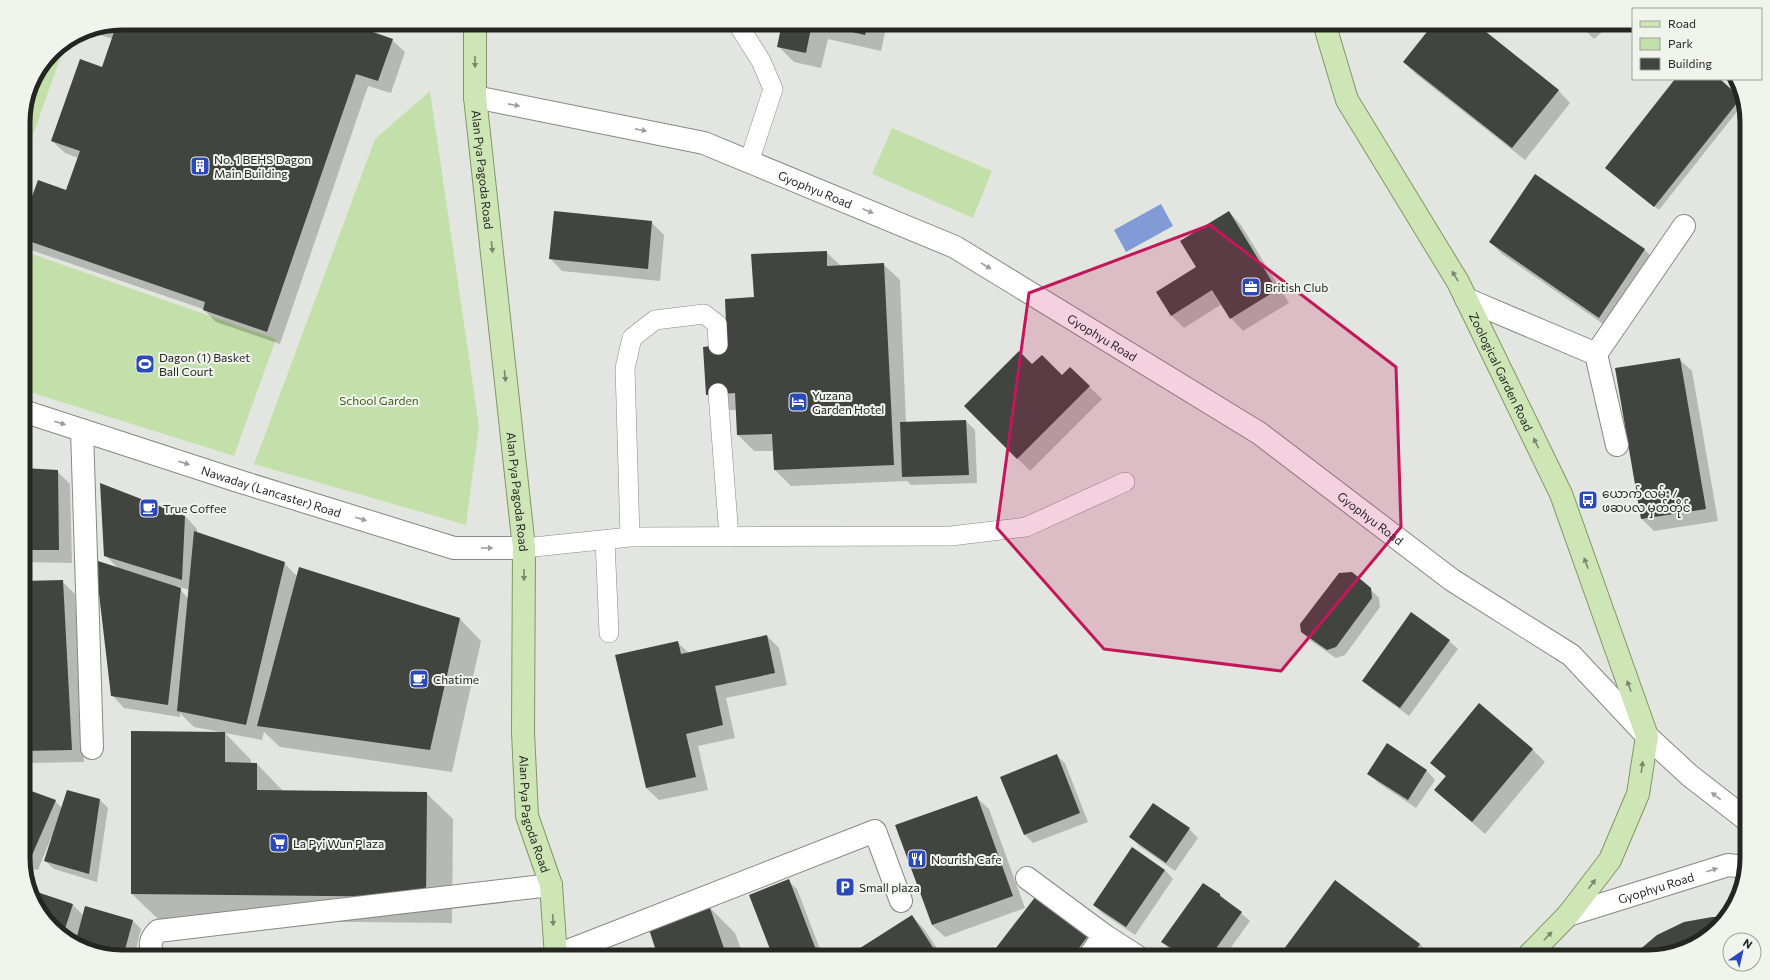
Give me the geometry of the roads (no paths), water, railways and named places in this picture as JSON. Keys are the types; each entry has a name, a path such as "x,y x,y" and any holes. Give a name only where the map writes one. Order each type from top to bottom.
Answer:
{"main road":[{"name":"Alan Pya Pagoda Road","path":"475,30 475,97 524,548 523,732 527,816 551,885 555,950"},
{"name":"Zoological Garden Road","path":"1326,30 1348,100 1458,282 1561,494 1647,736"},
{"name":"Gyophyu Road","path":"1534,950 1568,915 1610,860 1638,794 1647,736"}],"street":[{"name":"Gyophyu Road","path":"475,97 704,143 955,247 1259,433 1452,580 1571,655 1647,736 1690,775 1740,814"},
{"path":"1617,445 1596,354 1684,226"},
{"path":"1466,299 1596,354"},
{"name":"Nawaday (Lancaster) Road","path":"30,413 235,480 454,548 524,548"},
{"path":"82,430 92,748"},
{"path":"570,950 875,832 901,901"},
{"name":"Gyophyu Road","path":"1568,915 1728,866 1739,867"},
{"path":"1027,878 1104,935 1127,950"},
{"path":"151,950 150,943 158,931 551,885"},
{"path":"1094,950 1104,935"}],"lane":[{"path":"741,30 761,61 773,89 749,162"},
{"path":"630,537 625,368 632,338 655,320 704,314 717,324 718,345"},
{"path":"718,393 729,537"},
{"path":"524,548 630,537 951,536 1026,527 1125,482"},
{"path":"605,540 609,633"}],"water":[{"path":"1161,204 1173,226 1126,252 1114,230"}],"place":[{"name":"No. 1 BEHS Dagon Main Building","path":"200,166"},
{"name":"British Club","path":"1251,287"},
{"name":"Dagon (1) Basket Ball Court","path":"145,364"},
{"name":"Yuzana Garden Hotel","path":"798,402"},
{"name":"ယောက် လမ်း / ဖဆပလ မှတ်တိုင်","path":"1588,500"},
{"name":"True Coffee","path":"149,508"},
{"name":"Chatime","path":"419,679"},
{"name":"La Pyi Wun Plaza","path":"279,843"},
{"name":"Nourish Cafe","path":"917,859"},
{"name":"Small plaza","path":"845,887"}],"park label":[{"name":"School Garden","path":"379,400"}]}
